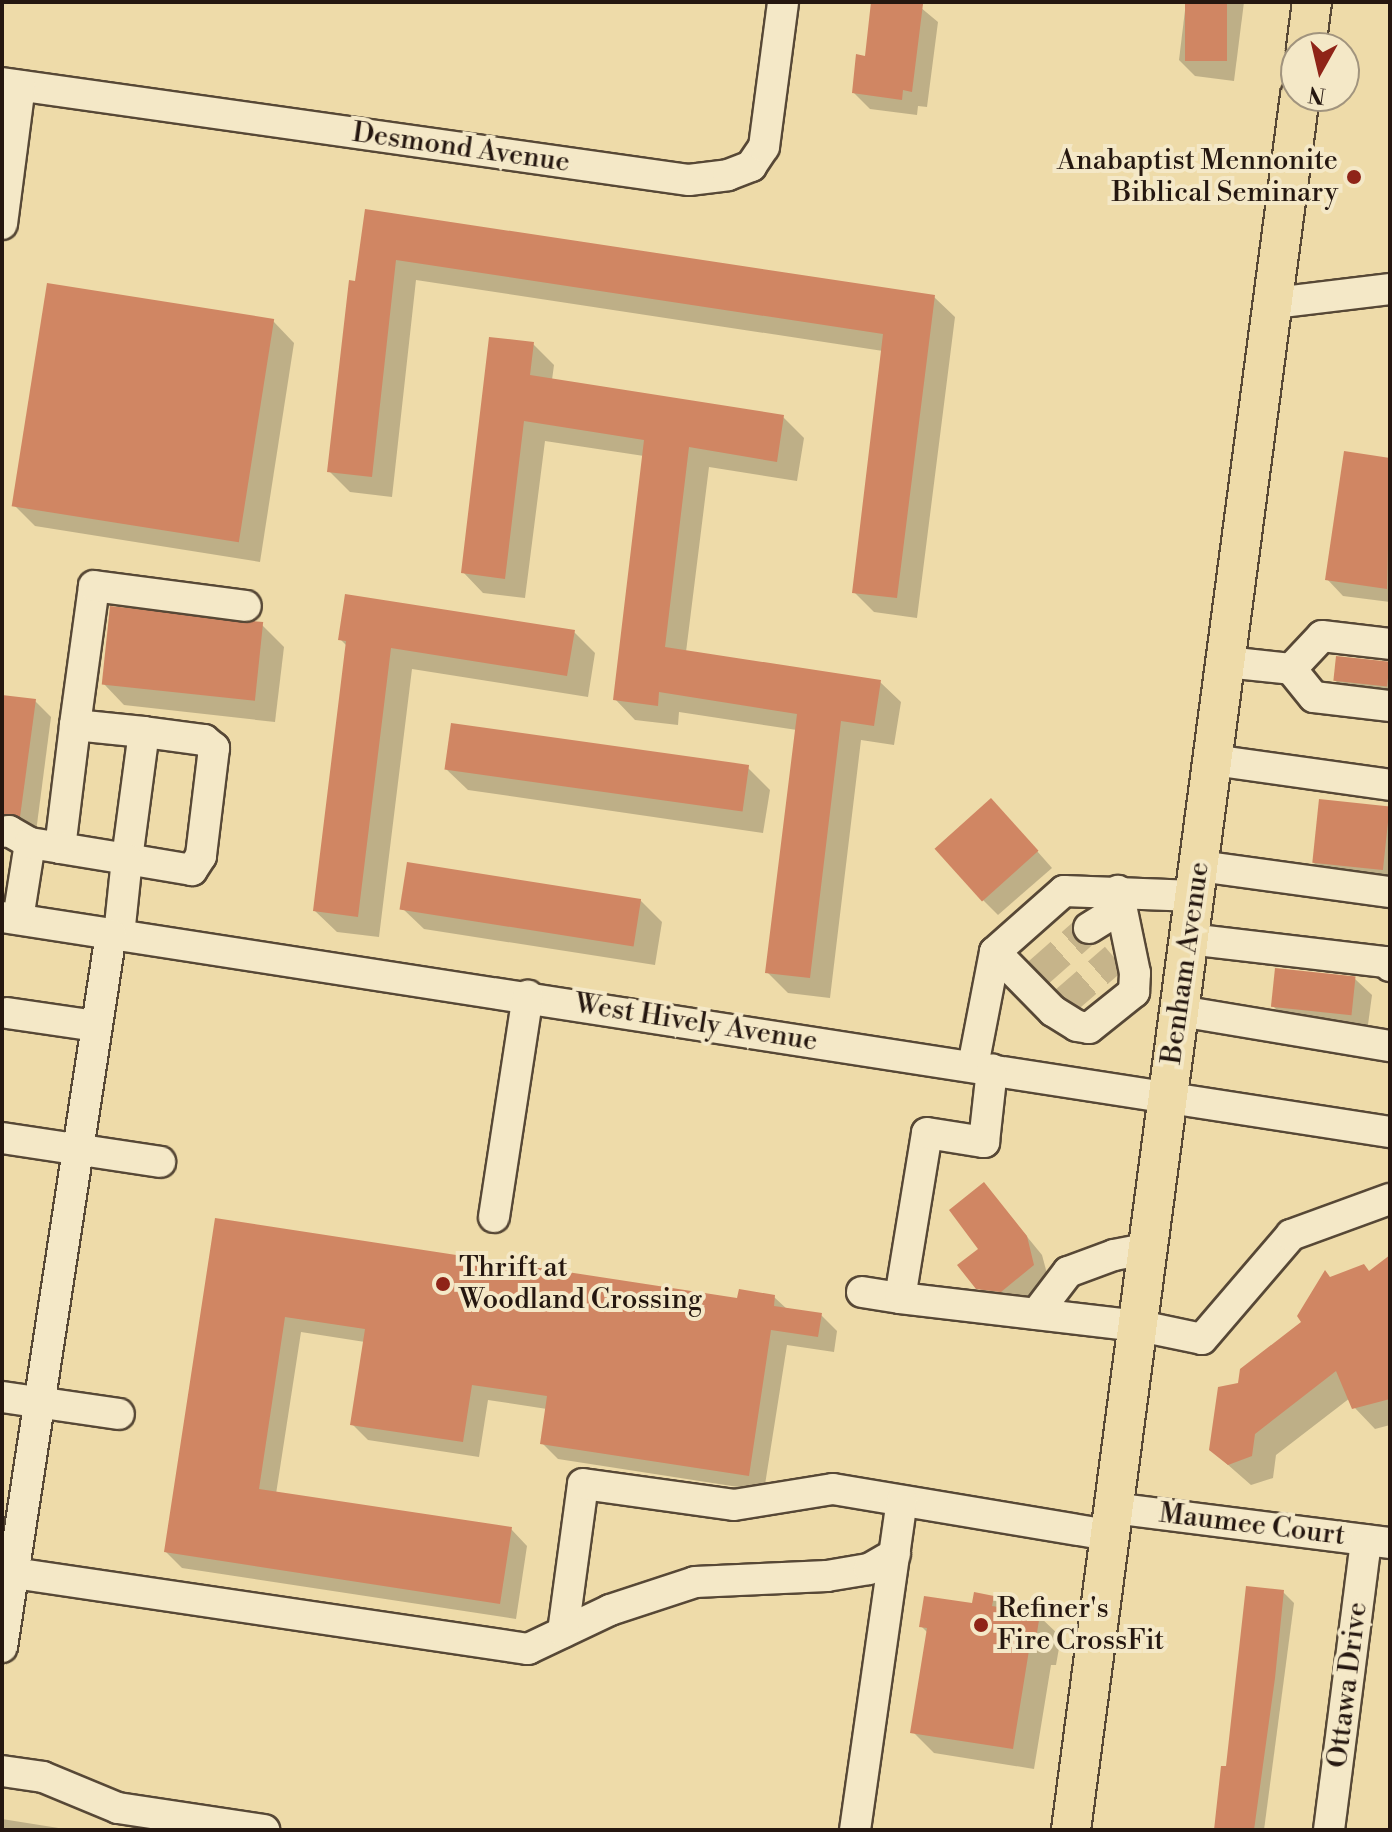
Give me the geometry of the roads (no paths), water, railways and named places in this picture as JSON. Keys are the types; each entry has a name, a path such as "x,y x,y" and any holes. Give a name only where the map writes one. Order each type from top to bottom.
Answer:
{"main road":[{"path":"1308,32 1312,2"},
{"name":"Benham Avenue","path":"1071,1830 1298,112"}],"street":[{"name":"Desmond Avenue","path":"11,84 689,180 728,175 751,166 764,147 783,2"},
{"path":"2,224 11,84"},
{"path":"1274,303 1390,289"},
{"path":"10,918 45,846 75,725 94,586 246,606"},
{"path":"1291,669 1322,636 1390,644"},
{"path":"1226,662 1291,669 1314,697 1390,706"},
{"path":"2,832 9,831 45,846 192,870 201,856 214,748 204,740 75,725"},
{"path":"2,1647 96,1026 127,859 144,732"},
{"path":"1213,760 1390,785"},
{"path":"900,1298 927,1133 984,1142 982,1068 995,952 1064,891 1119,900 1197,881 1390,892"},
{"path":"1089,928 1119,900"},
{"path":"995,952 1032,979 1077,1026 1089,1028 1134,992 1135,973 1122,952 1119,900"},
{"name":"West Hively Avenue","path":"10,918 1390,1132"},
{"path":"1189,939 1386,962 1390,966"},
{"path":"494,1217 528,996"},
{"path":"1180,1011 1390,1046"},
{"path":"7,1013 96,1026"},
{"path":"2,1138 160,1162"},
{"path":"862,1292 1140,1326 1202,1339 1291,1235 1390,1199"},
{"path":"1036,1314 1068,1272 1114,1255 1150,1248"},
{"path":"2,1397 119,1414"},
{"name":"Maumee Court","path":"563,1632 583,1484 734,1505 833,1489 902,1501 1111,1522 1378,1541"},
{"path":"855,1830 902,1501"},
{"name":"Ottawa Drive","path":"1329,1830 1378,1541"},
{"path":"14,1573 528,1649 610,1610 695,1582 827,1576 869,1569 895,1554"},
{"path":"2,1771 43,1777 118,1808 264,1830"}],"tunnel":[{"path":"1038,973 1089,928"},
{"path":"1064,1002 1115,958"}],"place":[{"name":"Anabaptist Mennonite Biblical Seminary","path":"1354,177"},
{"name":"Thrift at Woodland Crossing","path":"443,1284"},
{"name":"Refiner's Fire CrossFit","path":"981,1625"}]}
